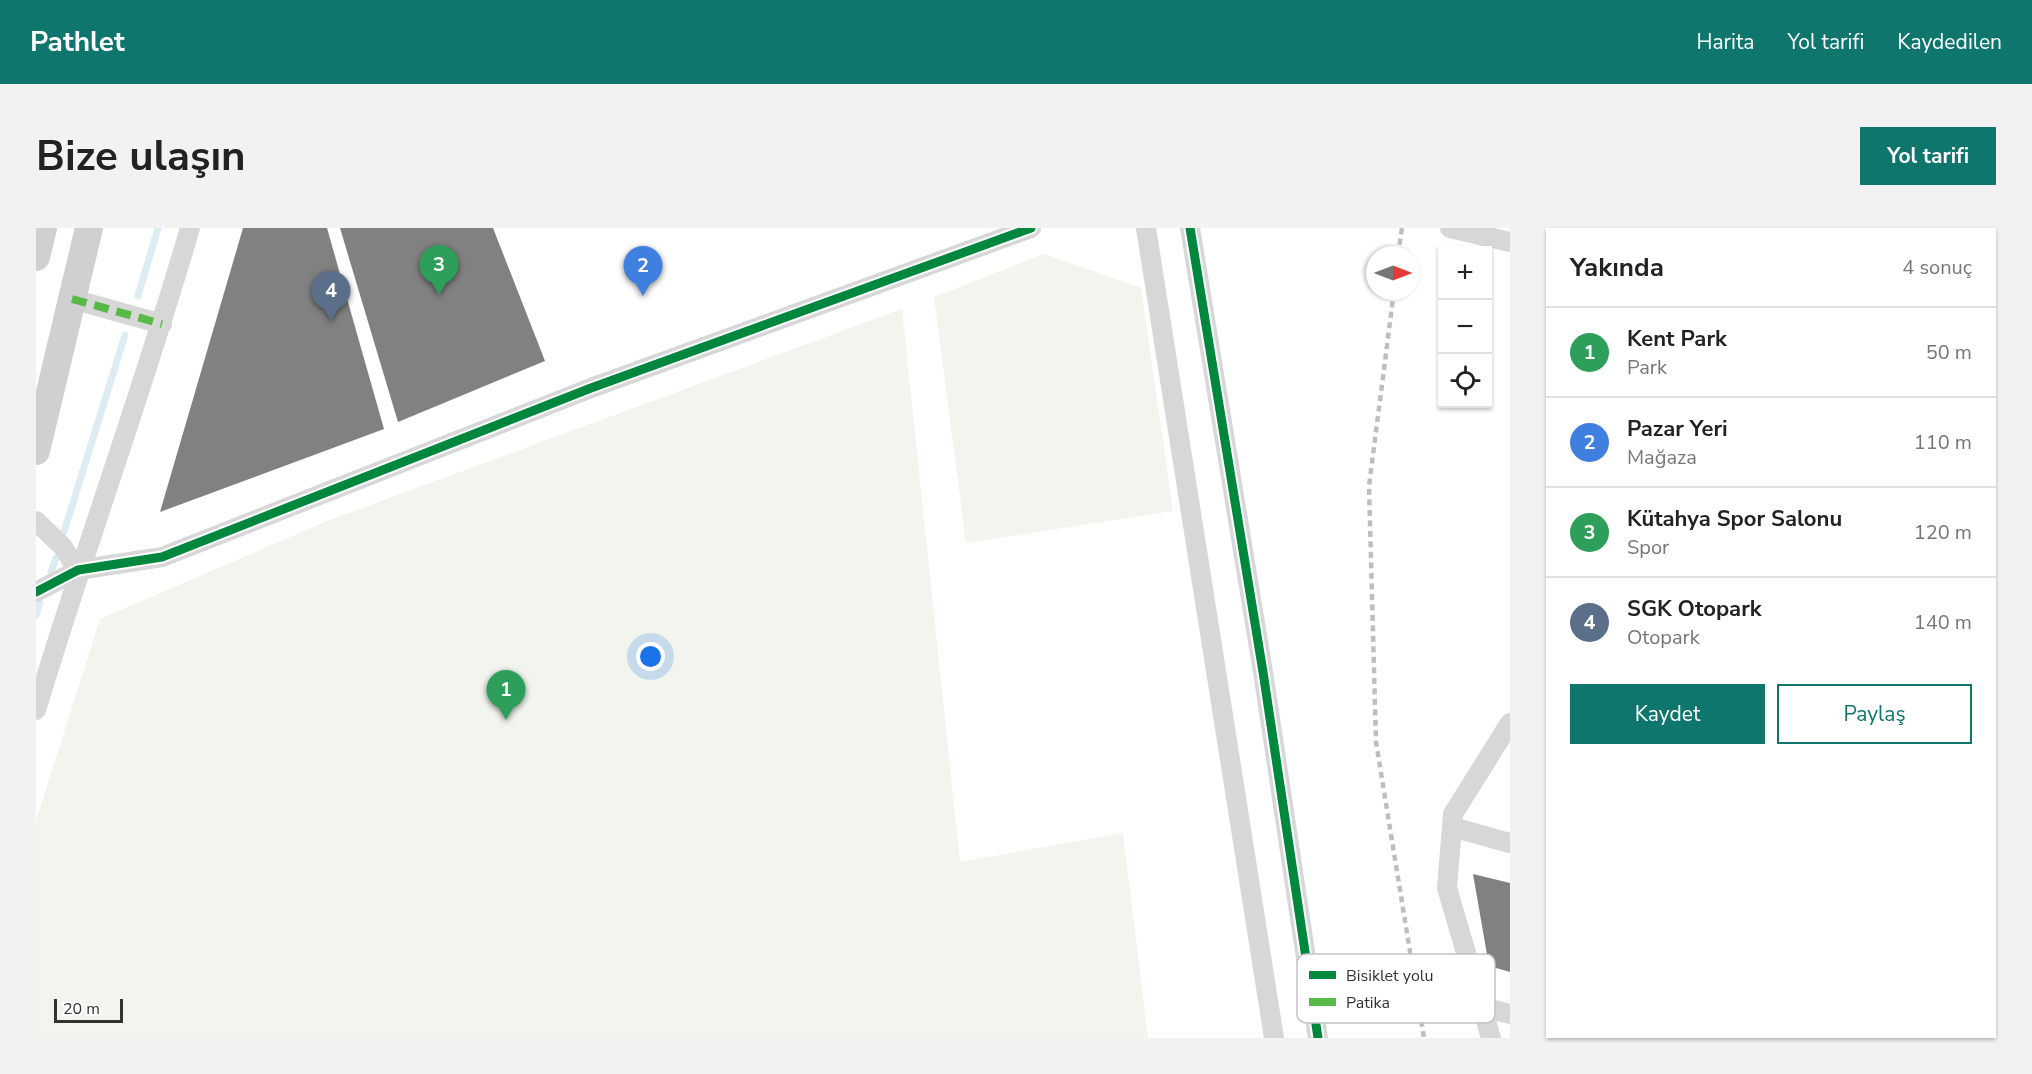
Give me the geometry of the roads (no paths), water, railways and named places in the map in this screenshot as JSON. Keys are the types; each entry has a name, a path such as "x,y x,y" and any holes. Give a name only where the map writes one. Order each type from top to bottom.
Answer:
{"main road":[{"path":"36,257 43,228"},
{"path":"36,451 89,228"}],"street":[{"path":"36,710 78,570 162,324 190,228"},
{"path":"36,592 78,570 162,556 591,388 1030,228"},
{"path":"1146,228 1274,1038"},
{"path":"1191,228 1305,954"},
{"path":"1450,228 1510,242"},
{"path":"72,299 162,324"},
{"path":"36,521 62,546 78,570"},
{"path":"1466,954 1447,888 1453,814 1510,723"},
{"path":"1452,827 1510,843"},
{"path":"1495,1010 1510,1014"},
{"path":"1316,1023 1318,1038"},
{"path":"1487,1023 1491,1038"}],"waterway":[{"path":"138,296 158,228"},
{"path":"64,532 125,335"},
{"path":"51,572 56,558"},
{"path":"36,615 40,602"}],"railway":[{"path":"1399,246 1402,228"},
{"path":"1393,300 1369,486 1376,742 1410,954"},
{"path":"1422,1023 1424,1038"}],"place":[{"name":"Kütahya Spor Salonu","path":"439,295"},
{"name":"Pazar Yeri","path":"643,296"},
{"name":"SGK Otopark","path":"331,321"},
{"name":"Kent Park","path":"506,720"}]}
